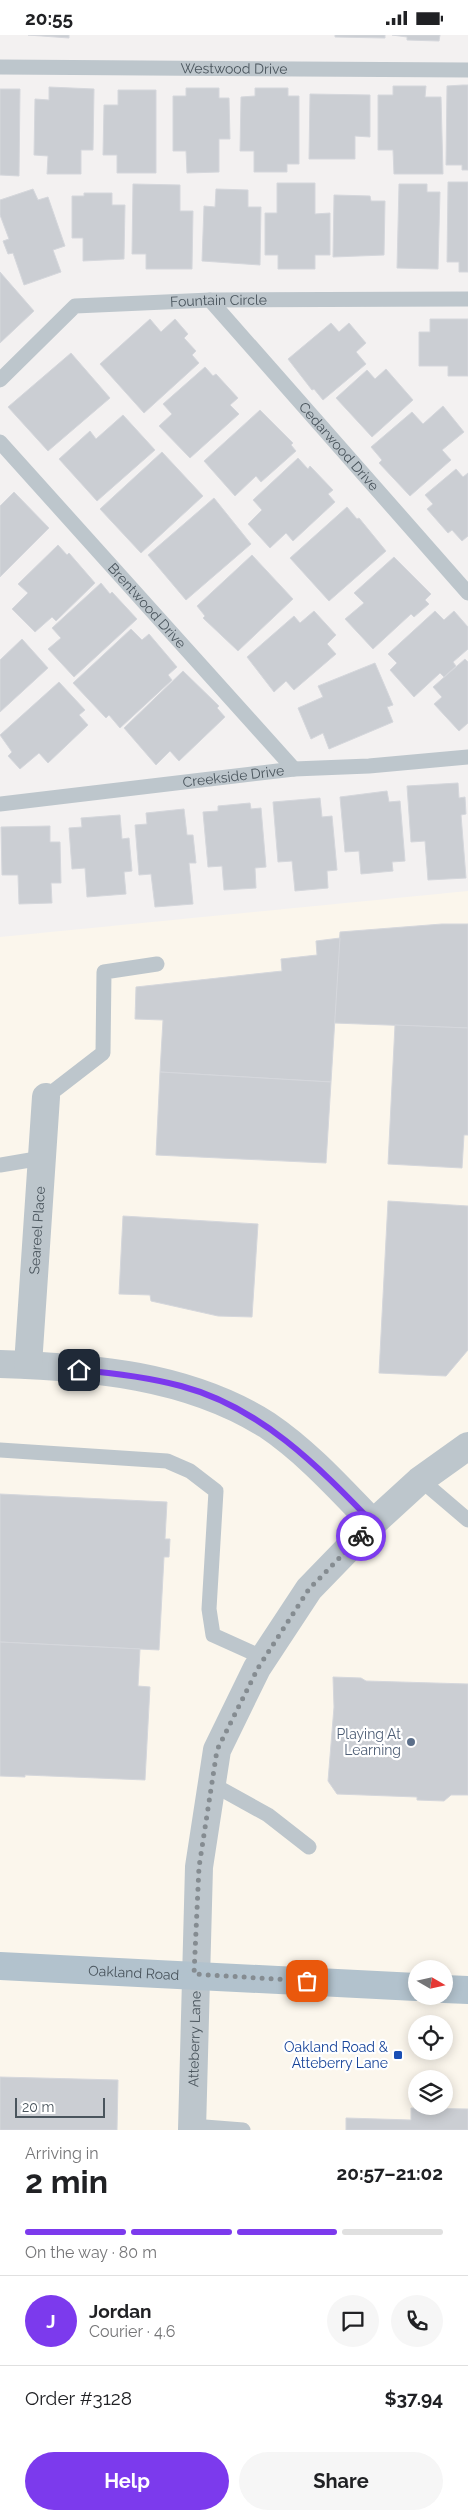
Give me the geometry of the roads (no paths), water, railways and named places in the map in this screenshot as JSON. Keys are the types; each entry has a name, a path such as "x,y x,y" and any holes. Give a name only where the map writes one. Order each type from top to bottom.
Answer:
{"main road":[{"name":"Oakland Road","path":"0,1966 194,1974 408,1987"},
{"path":"453,1990 468,1991"}],"street":[{"name":"Seareel Place","path":"28,1365 46,1097"},
{"path":"0,1364 131,1375 182,1386 226,1403 268,1426 316,1465 373,1523"},
{"name":"Atteberry Lane","path":"192,2128 194,1974 199,1867 217,1750 264,1658 309,1589 373,1523 421,1480 468,1446"}],"lane":[{"name":"Westwood Drive","path":"0,67 468,70"},
{"name":"Fountain Circle","path":"0,380 74,306 210,300 468,299"},
{"name":"Cedarwood Drive","path":"210,300 468,593"},
{"name":"Brentwood Drive","path":"0,442 294,769"},
{"name":"Creekside Drive","path":"0,804 294,769 369,766 468,757"},
{"path":"46,1097 103,1053 104,971 157,964"},
{"path":"0,1165 42,1157"},
{"path":"0,1450 167,1461 190,1471 216,1491 209,1609 213,1635 264,1658"},
{"path":"421,1480 468,1520"},
{"path":"212,1784 268,1815 309,1847"},
{"path":"192,2128 243,2130"}],"place":[{"name":"Playing At Learning","path":"411,1742"},
{"name":"Oakland Road & Atteberry Lane","path":"398,2055"}]}
